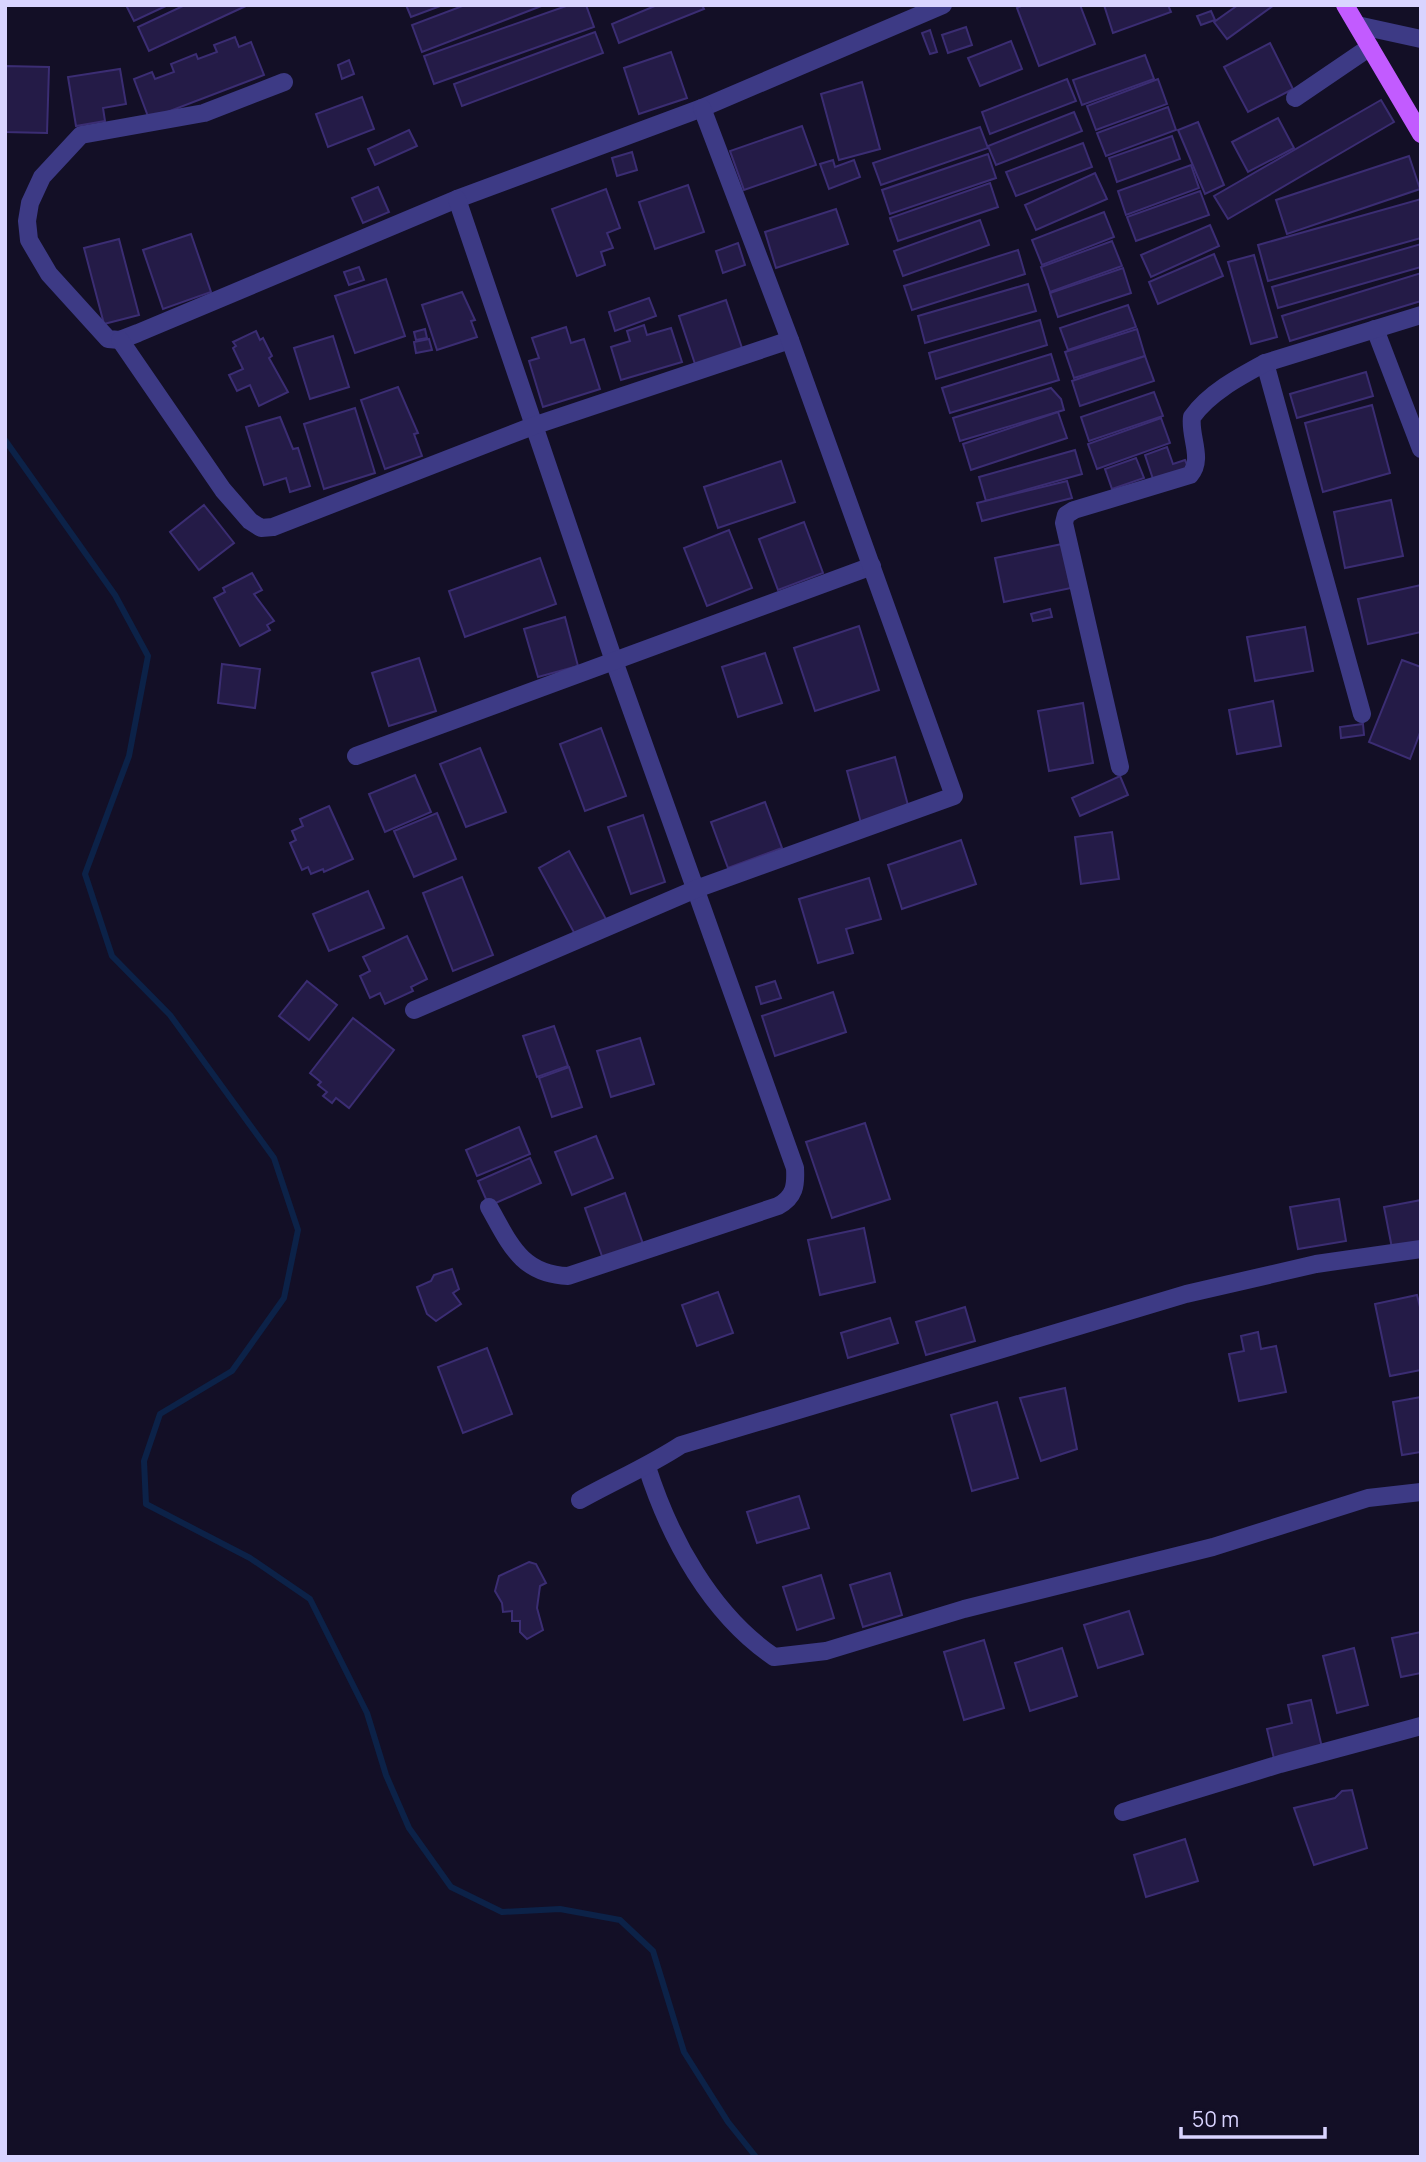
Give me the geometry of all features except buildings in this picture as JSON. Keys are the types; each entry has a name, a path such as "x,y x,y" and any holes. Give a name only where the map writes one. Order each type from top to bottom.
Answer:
{"main road":[{"path":"1345,5 1421,134"}],"street":[{"path":"284,82 204,113 81,135 69,144 42,177 30,203 27,221 29,240 50,274 108,340 120,340 457,199 702,108 943,5"},
{"path":"1357,25 1421,39"},
{"path":"1295,98 1370,47"},
{"path":"414,1010 696,889 954,796 790,340 702,108"},
{"path":"457,199 614,661 795,1168 796,1185 792,1196 778,1206 568,1276 547,1275 519,1256 489,1207"},
{"path":"1120,767 1064,523 1066,515 1073,510 1190,475 1197,461 1191,430 1192,417 1228,384 1265,363 1421,315"},
{"path":"1375,329 1421,449"},
{"path":"120,340 223,490 250,521 261,528 273,527 533,426 790,340"},
{"path":"1265,363 1362,714"},
{"path":"356,757 872,566"},
{"path":"580,1500 647,1467 681,1445 1186,1294 1316,1264 1421,1250"},
{"path":"647,1467 661,1512 708,1589 745,1637 774,1657 826,1651 964,1609 1213,1547 1368,1498 1421,1492"},
{"path":"1123,1812 1280,1764 1421,1726"}],"waterway":[{"path":"5,440 115,595 148,656 129,756 85,874 112,956 170,1015 274,1158 298,1230 284,1298 232,1371 160,1414 144,1461 146,1504 250,1558 310,1599 367,1713 386,1775 409,1828 451,1887 502,1912 560,1909 620,1920 653,1951 684,2052 728,2122 756,2157"}]}
